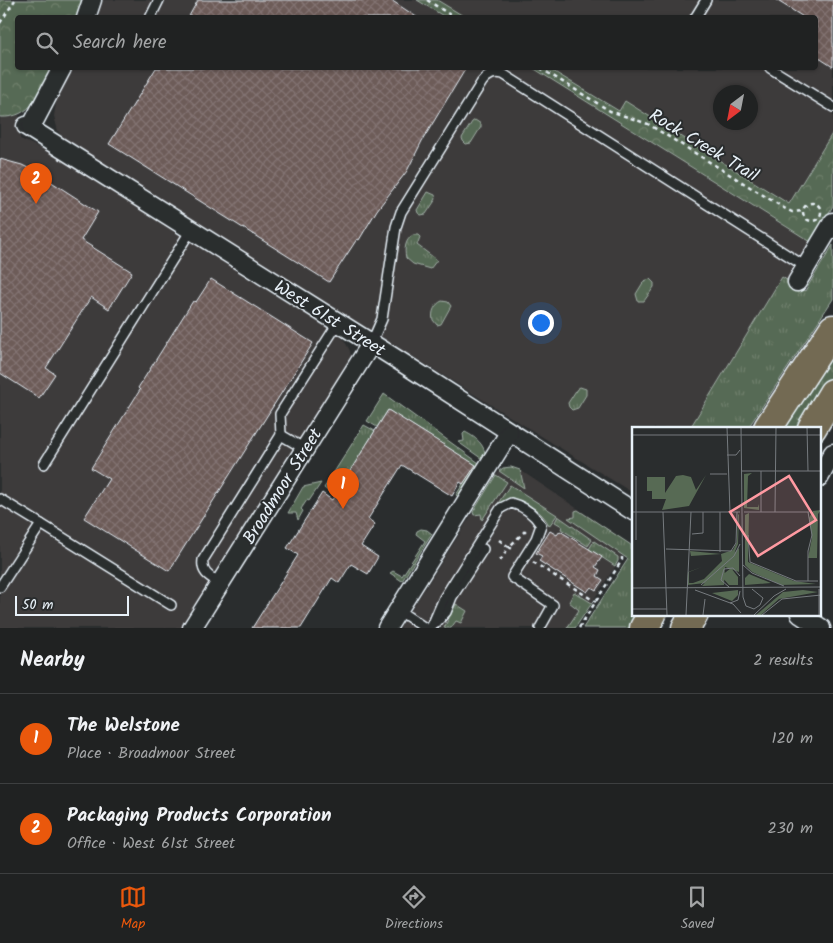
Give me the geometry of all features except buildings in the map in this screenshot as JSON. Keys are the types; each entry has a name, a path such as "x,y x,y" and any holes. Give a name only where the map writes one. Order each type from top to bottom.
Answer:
{"highway":[{"path":"769,427 833,329"},
{"path":"813,427 833,393"},
{"path":"644,628 651,616"},
{"path":"666,628 673,616"},
{"path":"686,628 693,616"}],"street":[{"path":"87,15 92,0"},
{"name":"West 61st Street","path":"61,70 29,127 632,510"},
{"path":"802,274 833,222"},
{"name":"Broadmoor Street","path":"192,628 371,344"},
{"path":"387,628 509,433"},
{"path":"820,476 833,453"},
{"path":"803,616 821,628"}],"lane":[{"path":"152,15 159,0"},
{"path":"697,15 706,0"},
{"path":"773,70 833,107"},
{"path":"371,344 382,318 396,227 401,212 482,82 488,75 493,73 503,74 802,274"},
{"path":"44,464 192,230"},
{"path":"220,583 205,574 202,567 204,560 281,435 280,414 338,323"},
{"path":"281,435 305,450"},
{"path":"0,498 171,605"},
{"path":"432,628 444,598 501,508 505,504 511,503 526,509 537,518 541,525 536,539 512,578 553,605 540,628"},
{"path":"0,587 41,524"},
{"path":"398,610 426,628"}],"path":[{"path":"0,23 15,0"},
{"path":"427,0 450,15"},
{"name":"Rock Creek Trail","path":"543,70 610,111 648,124 784,208 792,212 803,211"},
{"path":"813,203 820,207 821,213 813,221 805,217 803,211 805,206 813,203"},
{"path":"500,561 509,546 525,530 540,528"},
{"path":"499,540 514,550"},
{"path":"579,628 622,560 622,557"},
{"path":"530,560 596,602"}],"shaded area":[{"path":"103,0 417,0 442,15 98,15"},
{"path":"437,0 833,0 833,132 789,204 626,102 620,111 551,70 818,70 818,15 460,15"},
{"path":"73,70 536,70 811,242 788,281 782,278 691,427 632,427 632,492 75,147 62,137 58,131 54,116 57,98"},
{"path":"19,115 20,139 47,151 340,336 350,351 351,357 346,369 182,628 0,628 0,117"},
{"path":"512,467 520,470 630,544 575,628 400,628 498,473 503,468"}],"green space":[{"path":"0,0 86,0 80,15 15,15 15,70 54,70 40,94 28,108 11,116 0,117"},
{"path":"417,0 437,0 462,15 442,15"},
{"path":"536,70 551,70 619,111 625,101 789,204 833,132 833,206 811,242"},
{"path":"475,120 481,124 481,127 471,143 466,144 462,138"},
{"path":"428,192 435,195 436,199 426,214 421,215 417,210"},
{"path":"413,235 420,237 417,245 437,260 430,269 413,264 406,258 406,245 408,239"},
{"path":"833,245 833,299 749,427 691,427 782,277 805,291"},
{"path":"650,279 654,283 654,287 644,301 638,301 636,294 644,281"},
{"path":"442,301 448,302 451,306 441,324 437,325 433,320 433,311 437,304"},
{"path":"833,349 833,376 803,427 783,427"},
{"path":"580,387 586,389 586,395 578,408 572,410 568,403"},
{"path":"384,394 479,463 458,497 456,495 475,465 388,410 377,427 367,421"},
{"path":"364,425 375,431 338,490 329,492 324,488"},
{"path":"465,432 483,447 485,461 458,442 464,441 463,434"},
{"path":"511,467 520,470 524,488 499,471 503,468"},
{"path":"496,475 507,482 482,520 481,514 474,515 473,512"},
{"path":"321,483 301,509 303,511 298,520 296,513 288,513 303,487"},
{"path":"510,485 557,515 549,526 547,521 538,512 528,505 511,498 502,502 485,529 482,528"},
{"path":"578,510 631,545 632,616 637,616 629,628 583,628 628,559 568,518 575,517 575,511"},
{"path":"558,516 592,540 588,546 561,529 562,526 555,522"},
{"path":"421,529 427,530 432,534 402,581 390,573 393,571 402,576 425,541 416,534"},
{"path":"594,541 618,557 615,566 589,549"},
{"path":"574,592 592,603 575,628 567,628 579,610 569,602"},
{"path":"456,604 467,611 461,623 456,621 451,628 444,628"}],"place":[{"name":"Packaging Products Corporation","path":"36,204"},
{"name":"The Welstone","path":"343,509"}]}
